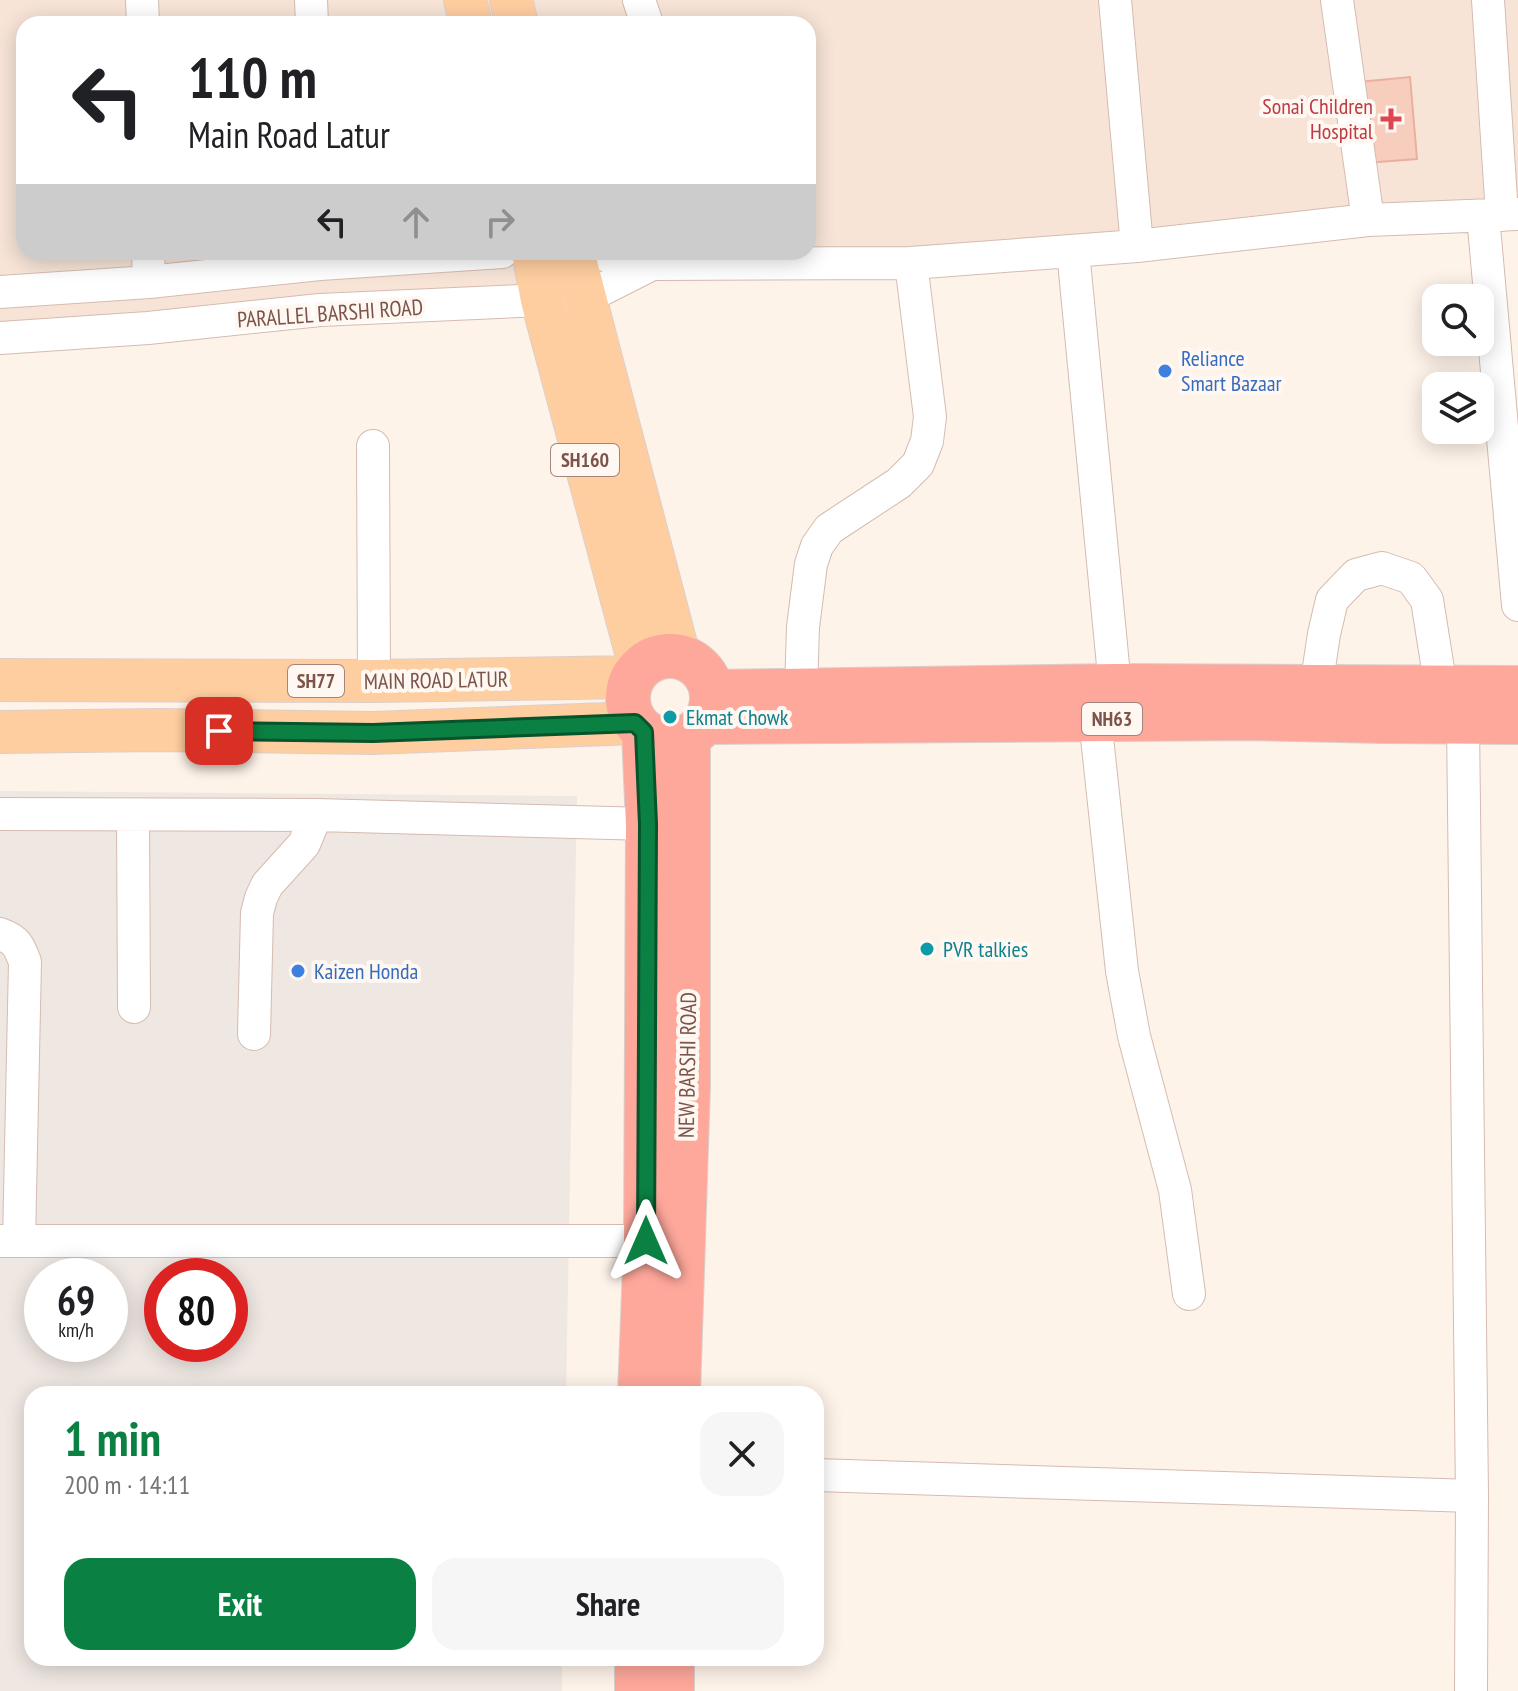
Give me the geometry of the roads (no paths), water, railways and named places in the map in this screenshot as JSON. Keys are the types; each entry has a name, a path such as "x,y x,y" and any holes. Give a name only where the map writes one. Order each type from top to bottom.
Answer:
{"highway":[{"path":"640,728 630,713 628,688 651,667 691,661 701,669 709,680 702,717"},
{"name":"NH63","path":"702,717 1105,703 1316,687 1452,705 1518,722"},
{"name":"NH63","path":"640,728 654,738 677,740 702,717 801,689 1105,703 1254,718 1452,705 1518,688"},
{"name":"NEW BARSHI ROAD","path":"641,1386 688,1084 702,717"},
{"name":"NEW BARSHI ROAD","path":"640,728 648,824 665,1241 677,1386"},
{"path":"637,1666 637,1691"},
{"path":"672,1666 672,1691"}],"main road":[{"name":"SH160","path":"534,260 542,300 651,667"},
{"name":"SH160","path":"575,260 585,298 651,667"},
{"name":"MAIN ROAD LATUR","path":"0,680 374,681 651,667"},
{"path":"0,732 158,730 373,733 640,728"}],"street":[{"path":"1115,0 1137,246"},
{"path":"1337,0 1368,220"},
{"path":"1488,0 1518,605"},
{"path":"631,260 652,264 911,263 1137,246 1368,220 1501,215"},
{"path":"1073,251 1122,971 1134,1036 1175,1190 1189,1294"},
{"path":"0,292 148,267 282,260"},
{"path":"801,689 803,627 811,564 817,546 829,529 899,483 918,464 927,441 930,417 911,263"},
{"name":"PARALLEL BARSHI ROAD","path":"0,338 148,328 320,310 585,298 652,264"},
{"path":"373,446 374,681"},
{"path":"1316,687 1332,600 1356,575 1382,568 1411,578 1427,600 1452,705 1472,1496 1471,1691"},
{"path":"0,814 316,815 648,824"},
{"path":"133,815 134,1007"},
{"path":"254,1034 257,913 261,898 267,885 304,844 316,815"},
{"path":"0,934 19,946 25,962 10,1166 10,1241 665,1241"},
{"path":"824,1475 1472,1496"}],"place":[{"name":"Sonai Children Hospital","path":"1391,119"},
{"name":"Reliance Smart Bazaar","path":"1165,371"},
{"name":"Ekmat Chowk","path":"670,717"},
{"name":"PVR talkies","path":"927,949"},
{"name":"Kaizen Honda","path":"298,971"}]}
